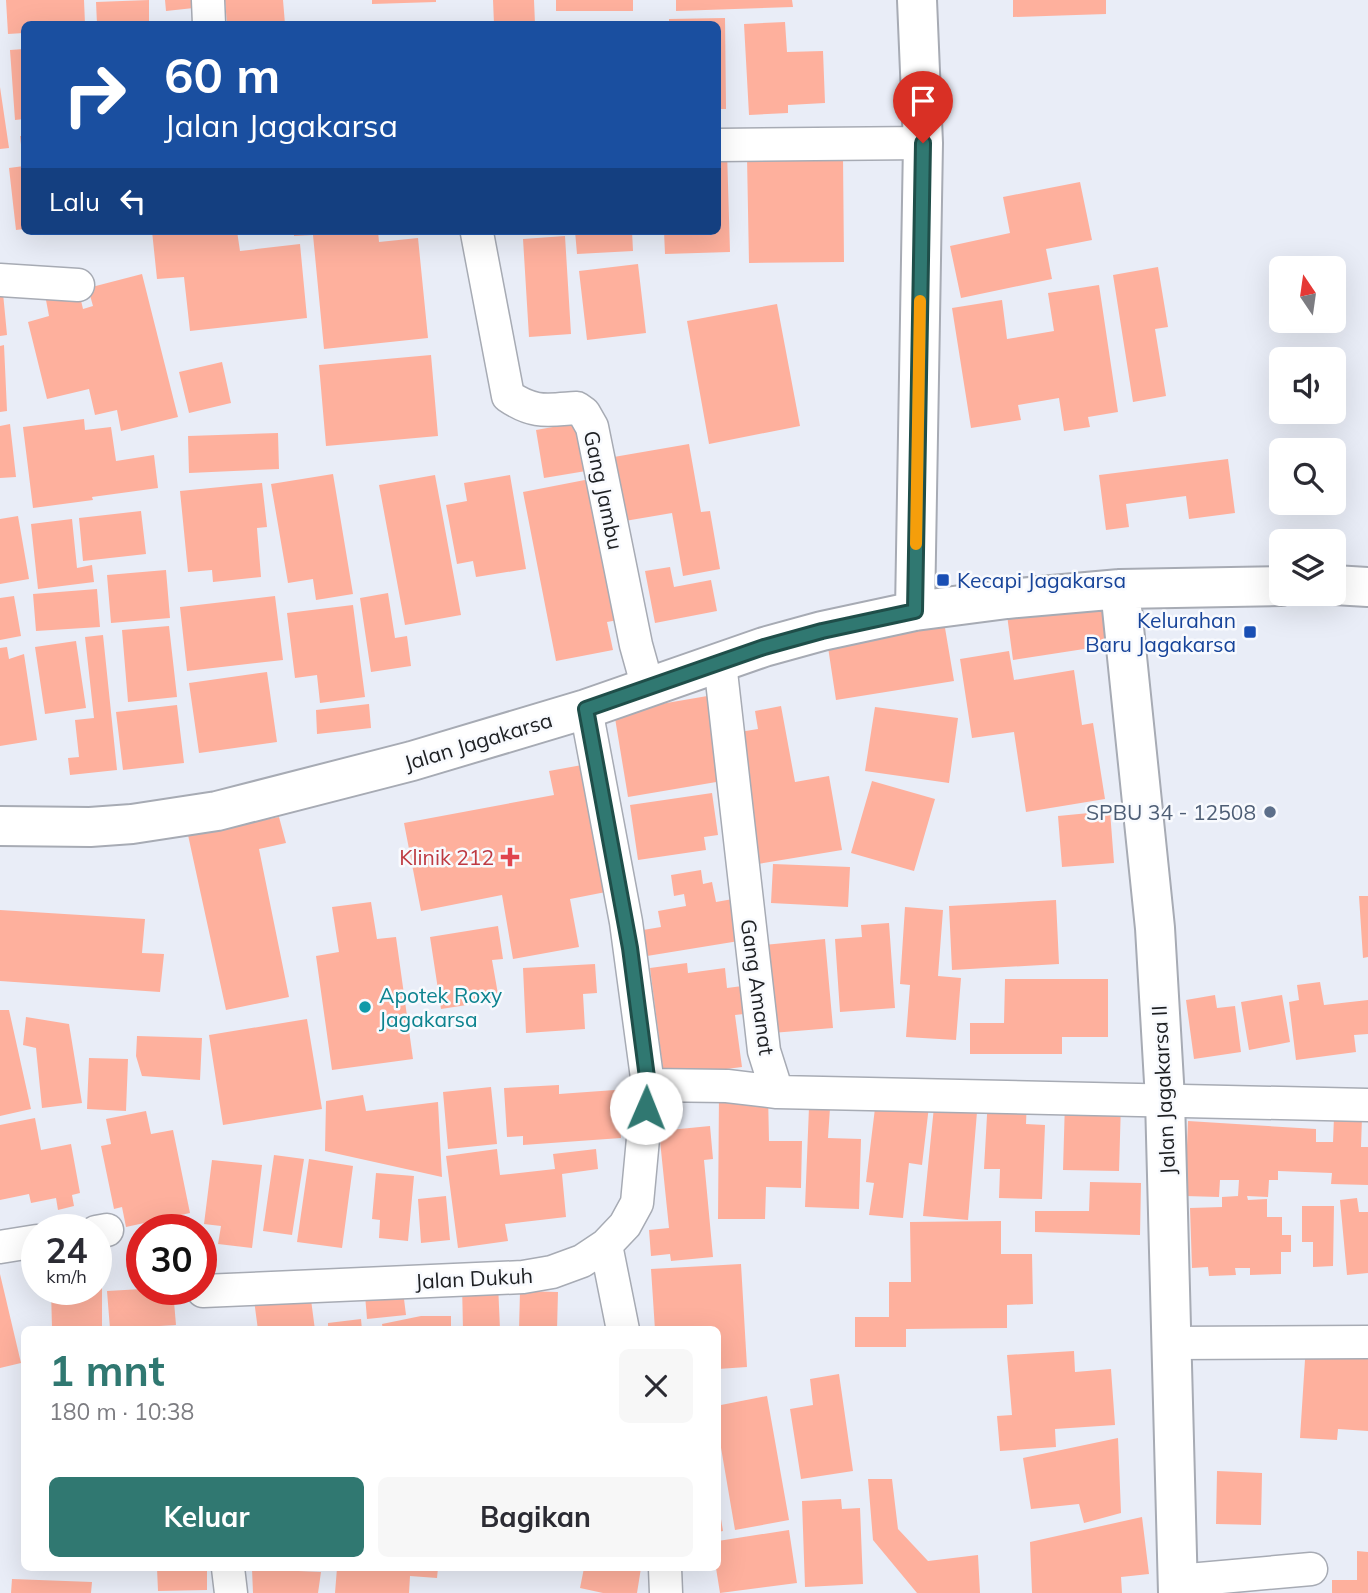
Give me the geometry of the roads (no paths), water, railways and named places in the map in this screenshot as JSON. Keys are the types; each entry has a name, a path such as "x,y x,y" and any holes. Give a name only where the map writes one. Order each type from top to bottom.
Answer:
{"street":[{"path":"208,0 209,21"},
{"path":"915,611 923,143 917,0"},
{"path":"721,145 923,143"},
{"name":"Gang Jambu","path":"477,235 508,396 523,407 544,410 577,408 584,413 592,427 636,645 648,688"},
{"path":"0,280 78,285"},
{"name":"Jalan Jagakarsa","path":"0,826 111,825 217,811 412,761 586,709 764,647 822,631 915,611 1007,599 1120,589 1269,586"},
{"path":"1346,586 1368,587"},
{"name":"Jalan Jagakarsa II","path":"1120,589 1155,928 1165,1099 1178,1587"},
{"name":"Gang Amanat","path":"720,663 764,1051 777,1092"},
{"name":"Jalan Dukuh","path":"217,1290 523,1277 552,1272 582,1261 606,1245 625,1225 637,1203 648,1085 626,922 586,709"},
{"path":"648,1085 727,1086 777,1092 1368,1105"},
{"path":"0,1247 21,1244"},
{"path":"606,1245 622,1326"},
{"path":"1171,1343 1368,1342"},
{"path":"1178,1587 1311,1569"},
{"path":"228,1571 231,1593"},
{"path":"665,1571 666,1593"}],"place":[{"name":"Kecapi Jagakarsa","path":"943,580"},
{"name":"Kelurahan Baru Jagakarsa","path":"1250,632"},
{"name":"SPBU 34 - 12508","path":"1270,812"},
{"name":"Klinik 212","path":"510,857"},
{"name":"Apotek Roxy Jagakarsa","path":"365,1007"}]}
